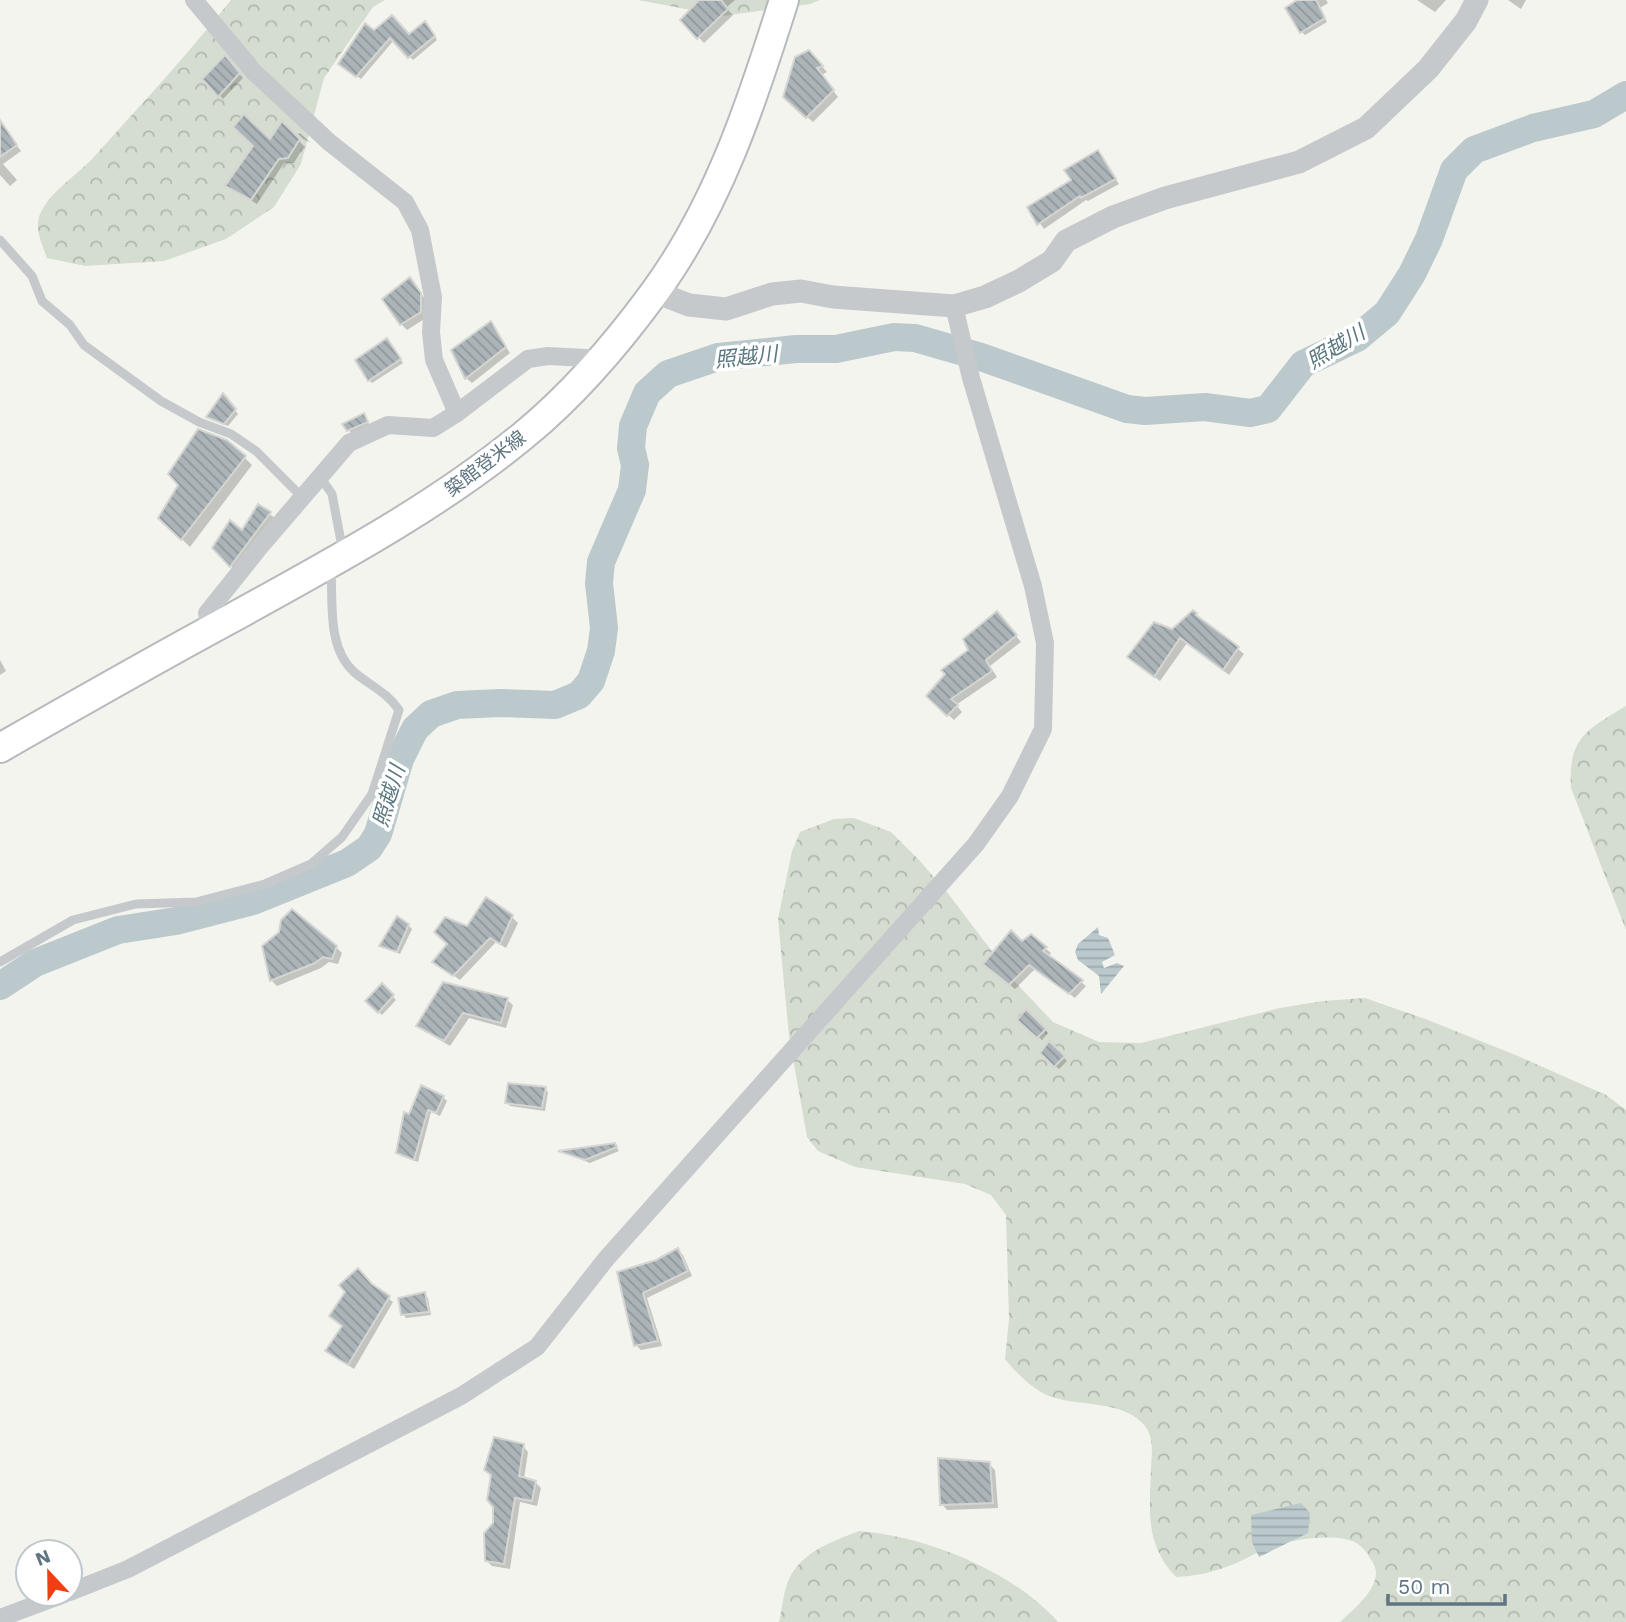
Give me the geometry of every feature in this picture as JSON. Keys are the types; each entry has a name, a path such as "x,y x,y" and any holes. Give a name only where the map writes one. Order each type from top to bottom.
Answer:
{"main road":[{"name":"築館登米線","path":"0,748 410,517 526,434 601,361 655,292 695,228 730,157 757,87 784,0"}],"street":[{"path":"194,0 254,72 329,142 405,202 420,230 433,297 431,332 434,360 457,413"},
{"path":"655,292 690,305 726,309 772,294 801,291 833,297 954,306 985,297 1052,261 1066,240 1113,217 1164,198 1299,162 1366,128 1429,68 1466,21 1477,0"},
{"path":"84,1586 128,1569 461,1396 537,1347 606,1259 975,844 1010,796 1043,729 1045,643 1033,586 971,378 954,306"},
{"path":"210,630 208,613 259,548 349,443 388,425 433,428 528,359 548,356 601,361"},
{"path":"0,1618 27,1608"}],"lane":[{"path":"0,240 32,276 42,301 70,326 84,345 161,401 199,422 231,434 256,451 303,498"},
{"path":"0,962 73,920 136,904 196,902 265,884 311,863 342,837 372,794 399,710 391,698 353,671 340,654 334,632 337,560 331,494 321,478"}],"green space":[{"path":"231,0 385,0 373,7 324,78 301,164 274,207 226,239 164,261 85,266 47,258 38,223 46,204 93,158"},
{"path":"638,0 820,0 810,4 723,16"},
{"path":"1626,706 1626,930 1571,788 1571,771 1573,757 1582,737"},
{"path":"854,818 891,832 920,861 1016,983 1053,1022 1099,1042 1141,1043 1280,1008 1365,998 1518,1056 1606,1095 1626,1110 1626,1622 1340,1622 1367,1594 1375,1578 1376,1569 1360,1546 1340,1538 1282,1543 1220,1569 1176,1577 1158,1552 1151,1526 1152,1446 1145,1426 1137,1418 1115,1408 1048,1396 1027,1382 1005,1359 1009,1319 1006,1215 991,1195 965,1184 855,1167 818,1151 807,1137 789,1036 778,919 792,851 800,832 834,819"},
{"path":"859,1531 912,1540 967,1559 1017,1587 1058,1622 779,1622 787,1584 799,1564 817,1550"}],"shaded area":[{"path":"1098,927 1099,935 1108,938 1115,955 1102,962 1104,968 1117,963 1124,966 1101,994 1099,976 1078,960 1075,952 1078,944"},
{"path":"1301,1503 1310,1513 1308,1533 1259,1557 1252,1542 1251,1515"}],"building":[{"path":"699,0 721,0 728,9 697,39 680,20"},
{"path":"1297,0 1316,0 1325,18 1300,33 1285,8"},
{"path":"392,15 409,34 425,21 435,36 408,58 390,38 356,77 338,64 365,23 374,30"},
{"path":"809,50 823,66 817,68 834,90 806,118 783,97 795,57"},
{"path":"225,55 240,73 218,97 202,79"},
{"path":"244,114 270,139 282,121 300,139 288,158 279,159 251,200 225,186 253,146 233,127"},
{"path":"0,120 17,145 0,157"},
{"path":"1098,150 1116,179 1081,198 1080,196 1037,225 1027,207 1071,180 1064,170"},
{"path":"410,277 421,293 421,312 400,325 382,299"},
{"path":"491,321 506,347 465,379 451,350"},
{"path":"387,338 401,359 368,381 355,360"},
{"path":"223,393 236,409 224,424 206,417"},
{"path":"364,413 368,422 347,431 342,424"},
{"path":"198,429 227,440 246,456 181,540 158,518 178,485 168,474"},
{"path":"258,504 271,512 230,567 212,548 230,520 242,530"},
{"path":"1193,610 1239,647 1223,670 1180,638 1154,677 1127,657 1154,622 1172,629"},
{"path":"997,611 1017,635 986,660 992,671 951,699 958,705 947,716 926,696 945,674 941,670 968,650 963,639"},
{"path":"486,897 513,915 500,944 490,938 453,976 432,962 447,944 434,932 445,917 467,926"},
{"path":"292,909 337,946 332,959 323,957 315,963 270,981 262,946 279,932 281,920"},
{"path":"397,916 409,924 397,952 379,946"},
{"path":"1011,930 1022,941 1031,934 1047,947 1043,951 1083,980 1069,994 1029,965 1009,985 983,964"},
{"path":"443,982 508,998 501,1023 463,1013 444,1041 416,1026"},
{"path":"382,983 394,995 378,1013 365,1001"},
{"path":"1026,1009 1046,1029 1037,1038 1017,1020"},
{"path":"1049,1041 1065,1056 1054,1067 1040,1053"},
{"path":"508,1083 546,1087 542,1108 505,1103"},
{"path":"421,1085 444,1096 436,1113 428,1110 414,1160 396,1153 404,1112 409,1114"},
{"path":"615,1143 617,1147 585,1160 558,1151"},
{"path":"678,1248 688,1271 643,1293 658,1341 634,1346 617,1272 656,1260"},
{"path":"358,1268 372,1284 390,1296 348,1365 325,1351 342,1326 329,1316 345,1292 339,1285"},
{"path":"425,1292 429,1312 401,1315 398,1298"},
{"path":"494,1437 524,1444 519,1476 536,1481 532,1501 515,1498 504,1564 485,1561 484,1533 493,1523 493,1507 487,1500 491,1475 484,1470"},
{"path":"938,1458 990,1462 993,1503 940,1505"}],"waterway":[{"name":"照越川","path":"0,986 35,963 118,930 176,921 253,901 347,863 369,848 378,834 400,759 415,729 431,714 457,705 555,705 579,695 591,681 601,651 604,628 599,583 601,562 632,490 635,465 631,448 633,426 647,393 668,374 718,357 796,349 836,349 894,337 915,338 981,357 1127,409 1145,411 1205,407 1250,413 1268,409 1303,364 1357,338 1387,313 1412,274 1429,239 1454,170 1474,150 1533,128 1594,114 1626,95"}]}
